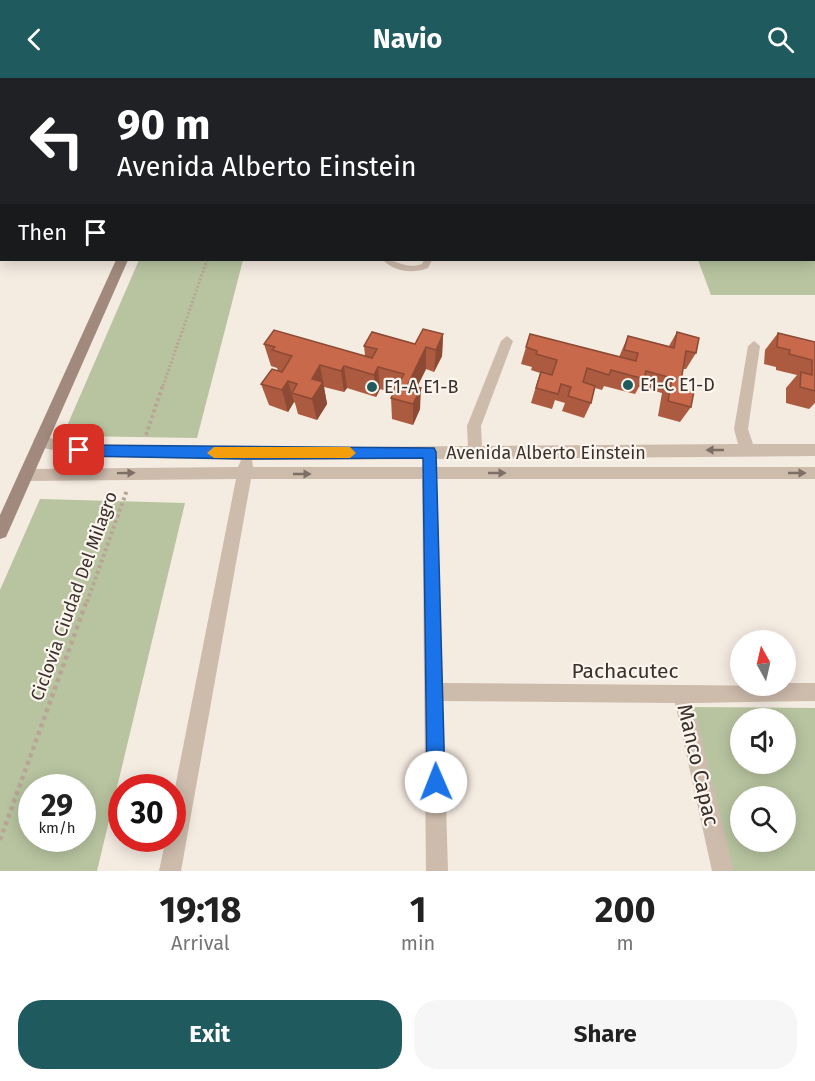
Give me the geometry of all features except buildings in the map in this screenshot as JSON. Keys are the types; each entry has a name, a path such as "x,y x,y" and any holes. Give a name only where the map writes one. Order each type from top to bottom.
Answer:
{"street":[{"path":"0,532 122,261"},
{"path":"475,452 474,426 507,341"},
{"path":"747,450 741,429 754,346"},
{"name":"Avenida Alberto Einstein","path":"40,442 79,450 248,454 815,450"},
{"path":"430,452 428,473 437,871"},
{"path":"170,871 248,454"},
{"name":"Avenida Alberto Einstein","path":"26,475 815,472"},
{"name":"Pachacutec","path":"434,692 682,694 815,692"},
{"name":"Manco Capac","path":"682,694 723,871"}],"lane":[{"path":"389,261 399,267 418,269 425,266 428,261"}],"path":[{"path":"140,451 207,261"},
{"name":"Ciclovia Ciudad Del Milagro","path":"0,840 133,473"}],"green space":[{"path":"139,261 243,261 197,438 74,436 67,426"},
{"path":"698,261 815,261 815,295 711,295"},
{"path":"40,499 185,503 120,774 108,774 108,825 97,871 0,871 0,590"},
{"path":"686,707 815,708 815,871 730,871"}],"slow traffic":[{"path":"214,453 350,453"}],"place":[{"name":"E1-C E1-D","path":"628,385"},
{"name":"E1-A E1-B","path":"372,387"}],"route":[{"path":"79,450 248,454 430,452 428,473 436,782"}]}
